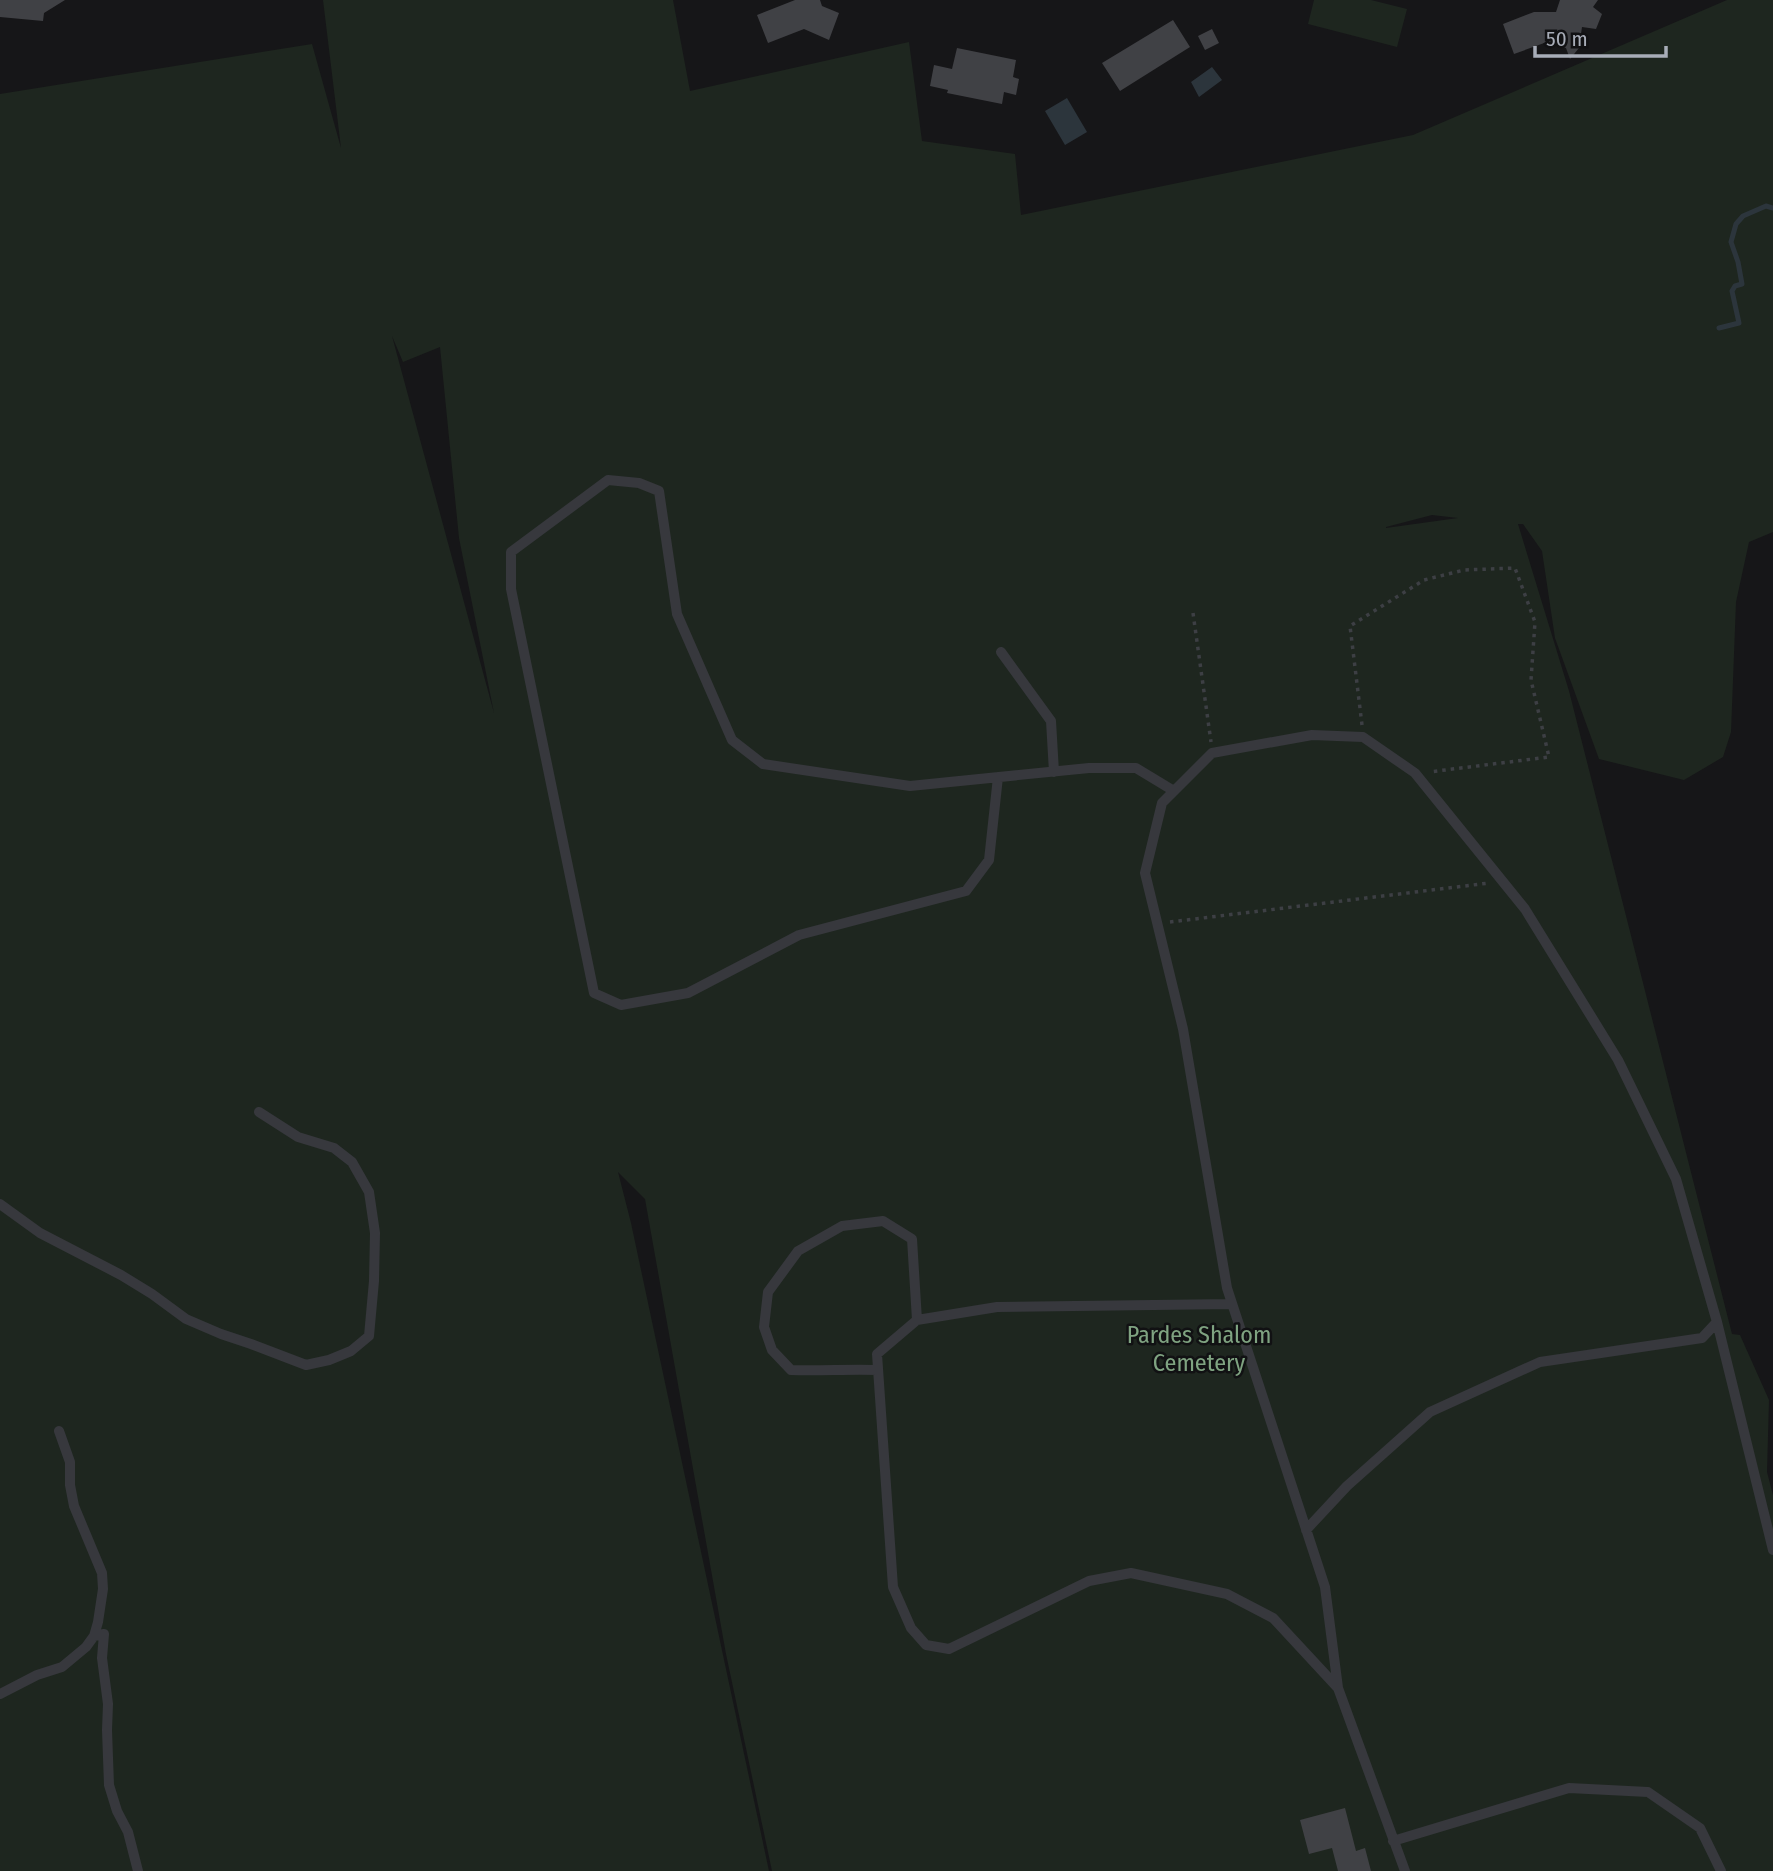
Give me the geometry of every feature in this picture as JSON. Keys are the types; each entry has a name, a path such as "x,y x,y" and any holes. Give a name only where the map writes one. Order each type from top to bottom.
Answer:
{"lane":[{"path":"998,777 989,860 966,891 799,935 688,993 621,1005 594,993 511,589 511,552 608,480 639,483 659,491 677,614 732,740 763,764 910,786 998,777 1054,772 1089,768 1136,768 1174,791"},
{"path":"1001,652 1051,721 1054,772"},
{"path":"1405,1871 1338,1688 1325,1587 1227,1288 1183,1029 1145,873 1162,803 1212,752 1312,735 1363,737 1415,773 1525,909 1618,1060 1676,1179 1717,1322 1773,1550"},
{"path":"0,1204 40,1233 121,1275 186,1319 306,1365 329,1360 351,1351 369,1336 375,1233 369,1192 352,1162 334,1148 298,1137 259,1112"},
{"path":"878,1370 791,1370 772,1350 764,1327 768,1292 797,1251 842,1226 883,1221 912,1240 917,1320"},
{"path":"1232,1304 997,1307 917,1320 877,1354 893,1587 911,1628 926,1645 949,1649 1089,1581 1131,1573 1227,1594 1273,1618 1338,1688"},
{"path":"1306,1530 1347,1486 1430,1412 1540,1362 1702,1338 1717,1322"},
{"path":"0,1694 37,1675 62,1667 86,1647 94,1636 98,1622 103,1589 102,1573 74,1506 70,1462 59,1431"},
{"path":"94,1636 104,1634 102,1658 108,1704 109,1785 117,1811 128,1832 138,1871"},
{"path":"1393,1841 1569,1788 1648,1792 1700,1828 1721,1871"}],"path":[{"path":"1363,737 1350,626 1424,580 1464,570 1515,568 1535,622 1531,680 1549,757 1415,773"},
{"path":"1193,613 1212,752"},
{"path":"1158,923 1503,881"}],"green space":[{"name":"Pardes Shalom Cemetery","path":"323,0 673,0 690,91 909,42 922,141 1015,154 1021,215 1413,135 1727,0 1773,0 1773,532 1749,542 1736,602 1731,732 1723,757 1684,780 1599,759 1555,638 1542,551 1523,524 1518,524 1569,691 1732,1334 1740,1335 1769,1400 1767,1472 1773,1495 1773,1871 772,1871 726,1654 645,1199 618,1172 769,1871 0,1871 0,94 312,44 341,148","holes":["392,336 403,362 440,347 459,538 494,713","1432,515 1458,518 1386,528 1386,527"]},
{"path":"1314,0 1371,0 1407,9 1397,47 1308,24"}],"shaded area":[{"path":"1212,67 1222,80 1199,97 1191,82"},
{"path":"1067,98 1087,132 1065,145 1045,111"}],"building":[{"path":"0,0 65,0 44,13 43,21 0,17"},
{"path":"795,0 820,0 822,6 839,13 829,40 804,29 768,43 757,15"},
{"path":"1560,0 1598,0 1593,7 1602,14 1596,29 1582,27 1579,48 1570,59 1566,48 1547,42 1514,54 1503,24 1534,12 1556,12"},
{"path":"1173,20 1190,47 1120,91 1102,63"},
{"path":"1212,29 1219,43 1205,50 1198,36"},
{"path":"957,48 1016,60 1013,77 1019,79 1016,95 1004,92 1002,104 947,93 948,90 930,86 934,65 952,69"},
{"path":"1345,1808 1356,1851 1365,1848 1371,1871 1338,1871 1332,1848 1309,1854 1300,1820"}],"waterway":[{"path":"1719,328 1739,323 1732,291 1735,286 1742,284 1731,242 1736,224 1743,216 1766,206 1773,208"}]}
